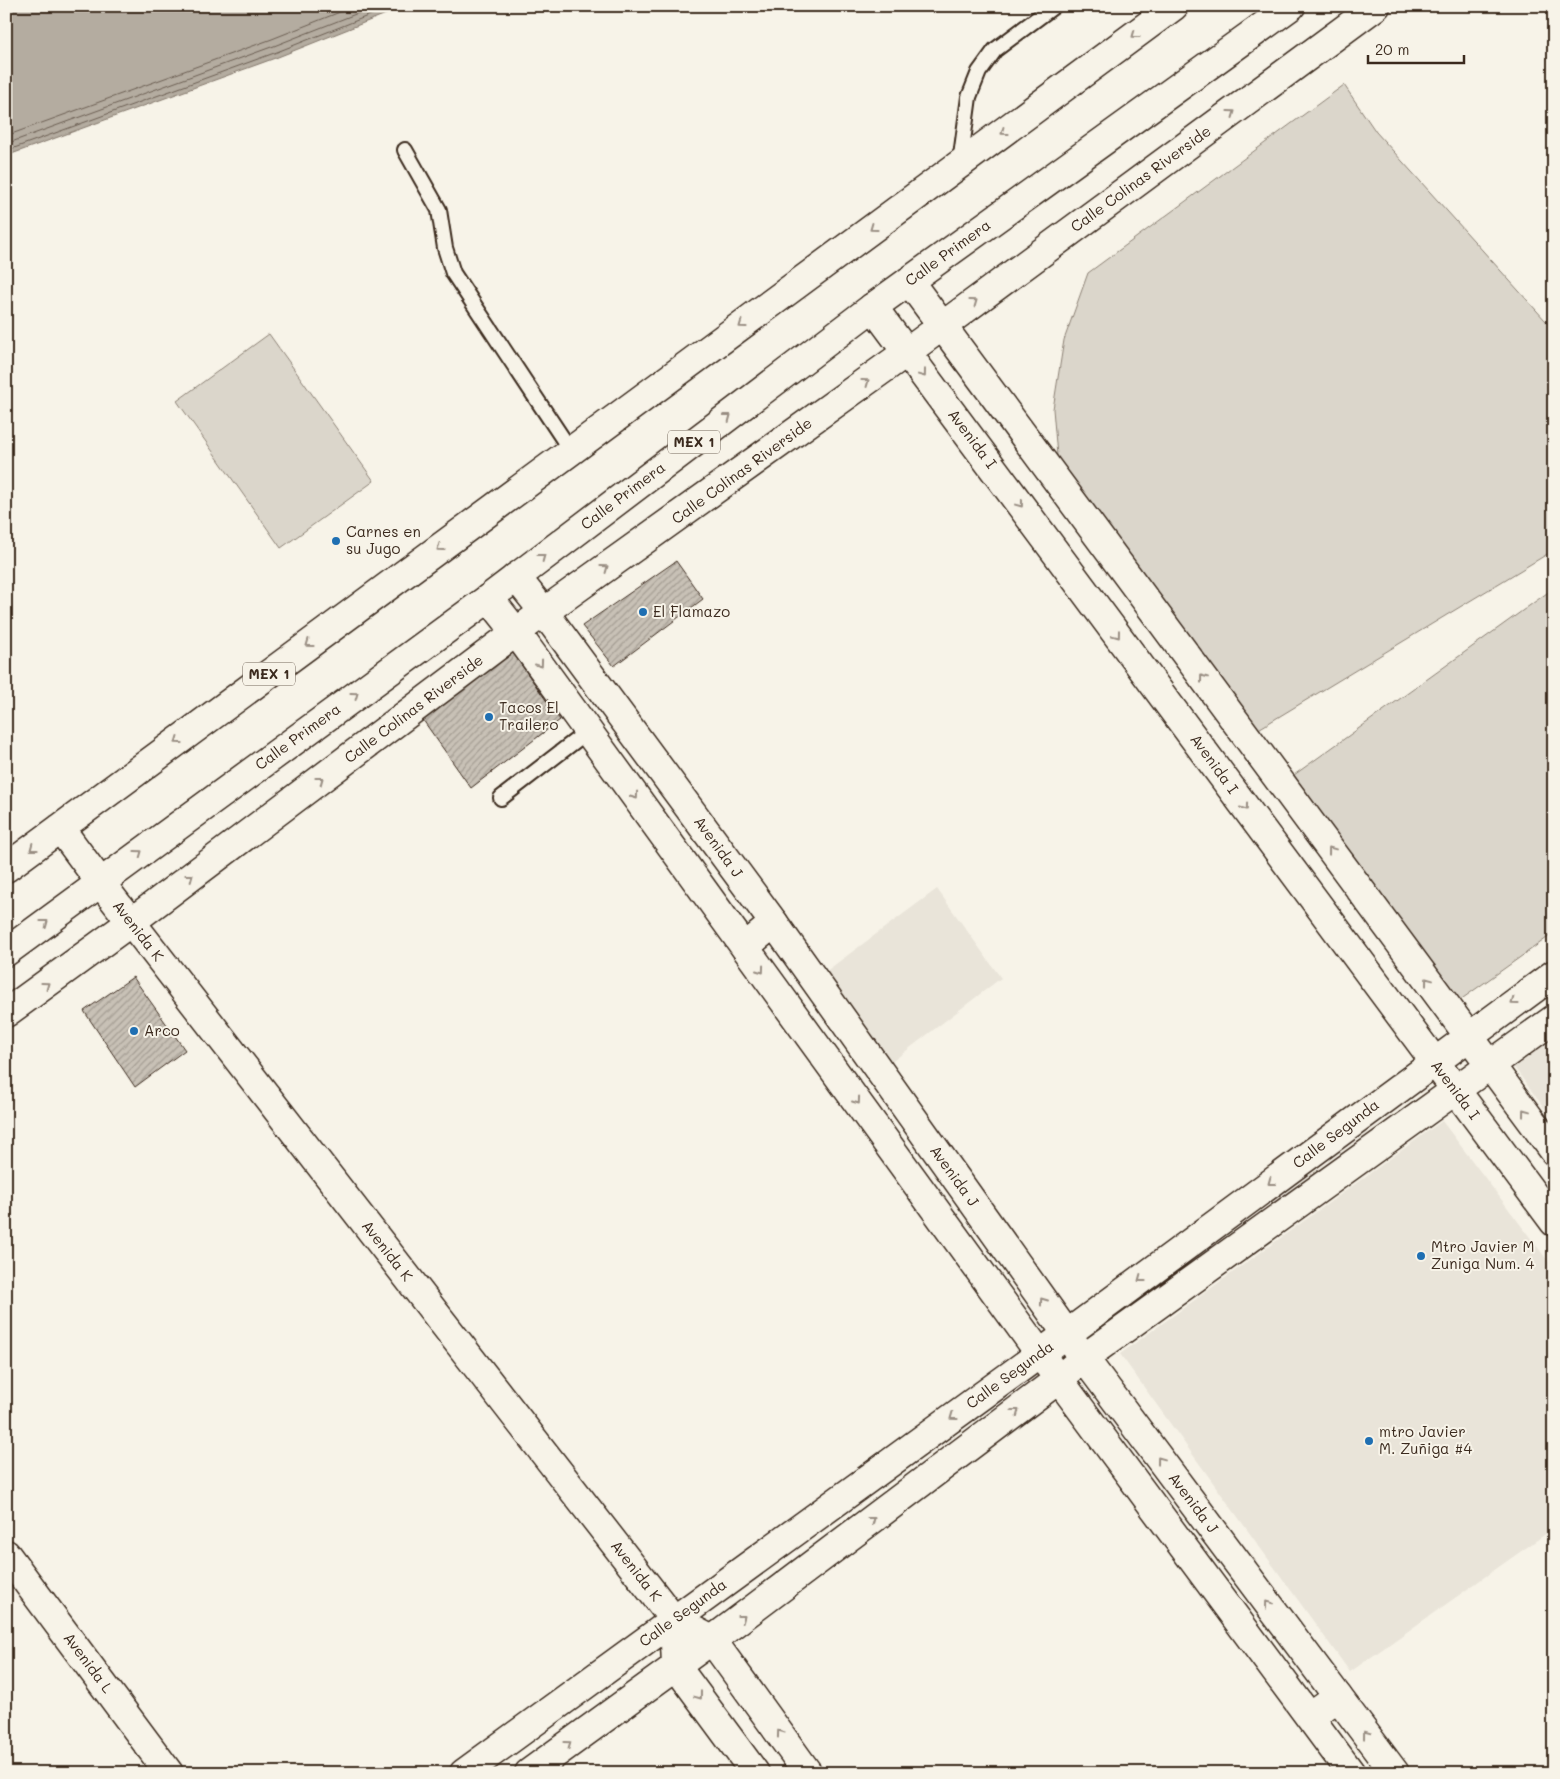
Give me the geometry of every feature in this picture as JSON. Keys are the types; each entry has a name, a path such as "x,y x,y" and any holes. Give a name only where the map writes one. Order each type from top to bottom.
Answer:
{"main road":[{"name":"MEX 1","path":"6,868 1174,6"},
{"name":"Calle Primera","path":"6,952 489,598 873,307 1290,6"},
{"name":"Calle Colinas Riverside","path":"6,1013 131,922 516,632 907,352 1376,6"},
{"path":"909,281 1554,1151"},
{"name":"Avenida I","path":"873,307 1433,1062 1554,1222"},
{"name":"Avenida J","path":"516,577 544,612 774,923 1084,1358 1395,1773"},
{"path":"489,598 516,632 1040,1354 1352,1773"},
{"path":"1189,731 1224,705"},
{"name":"Avenida K","path":"60,828 674,1620 712,1640 808,1773"},
{"path":"745,947 774,923"},
{"name":"Calle Segunda","path":"464,1773 1040,1354 1468,1035 1554,974"},
{"name":"Calle Segunda","path":"529,1773 712,1640 1059,1379 1084,1358 1554,1019"},
{"name":"Avenida L","path":"6,1554 169,1773"},
{"path":"674,1620 676,1666 755,1773"},
{"path":"1310,1717 1338,1696"}],"lane":[{"path":"960,164 969,96 979,72 994,50 1054,6"},
{"path":"405,150 439,210 445,248 454,273 571,451"},
{"path":"502,798 588,731"}],"shaded area":[{"path":"1344,85 1376,132 1554,330 1554,550 1252,733 1058,467 1053,409 1064,340 1088,273"},
{"path":"269,334 374,481 281,548 177,401"},
{"path":"1554,588 1554,933 1456,1003 1294,775"},
{"path":"937,889 1001,978 889,1064 825,972"},
{"path":"1554,1037 1554,1121 1513,1066"},
{"name":"mtro Javier M. Zuñiga #4","path":"1442,1121 1554,1269 1554,1528 1350,1672 1120,1354"}],"water":[{"path":"6,6 406,6 278,57 6,156"}],"building":[{"name":"El Flamazo","path":"676,561 703,599 614,666 582,626"},
{"name":"Tacos El Trailero","path":"508,646 560,720 471,788 418,713"},
{"name":"Arco","path":"133,977 185,1050 135,1087 84,1011"}],"place":[{"name":"Carnes en su Jugo","path":"336,541"},
{"name":"El Flamazo","path":"643,612"},
{"name":"Tacos El Trailero","path":"489,717"},
{"name":"Arco","path":"134,1031"},
{"name":"Mtro Javier M Zuniga Num. 4","path":"1421,1256"},
{"name":"mtro Javier M. Zuñiga #4","path":"1369,1441"}]}
